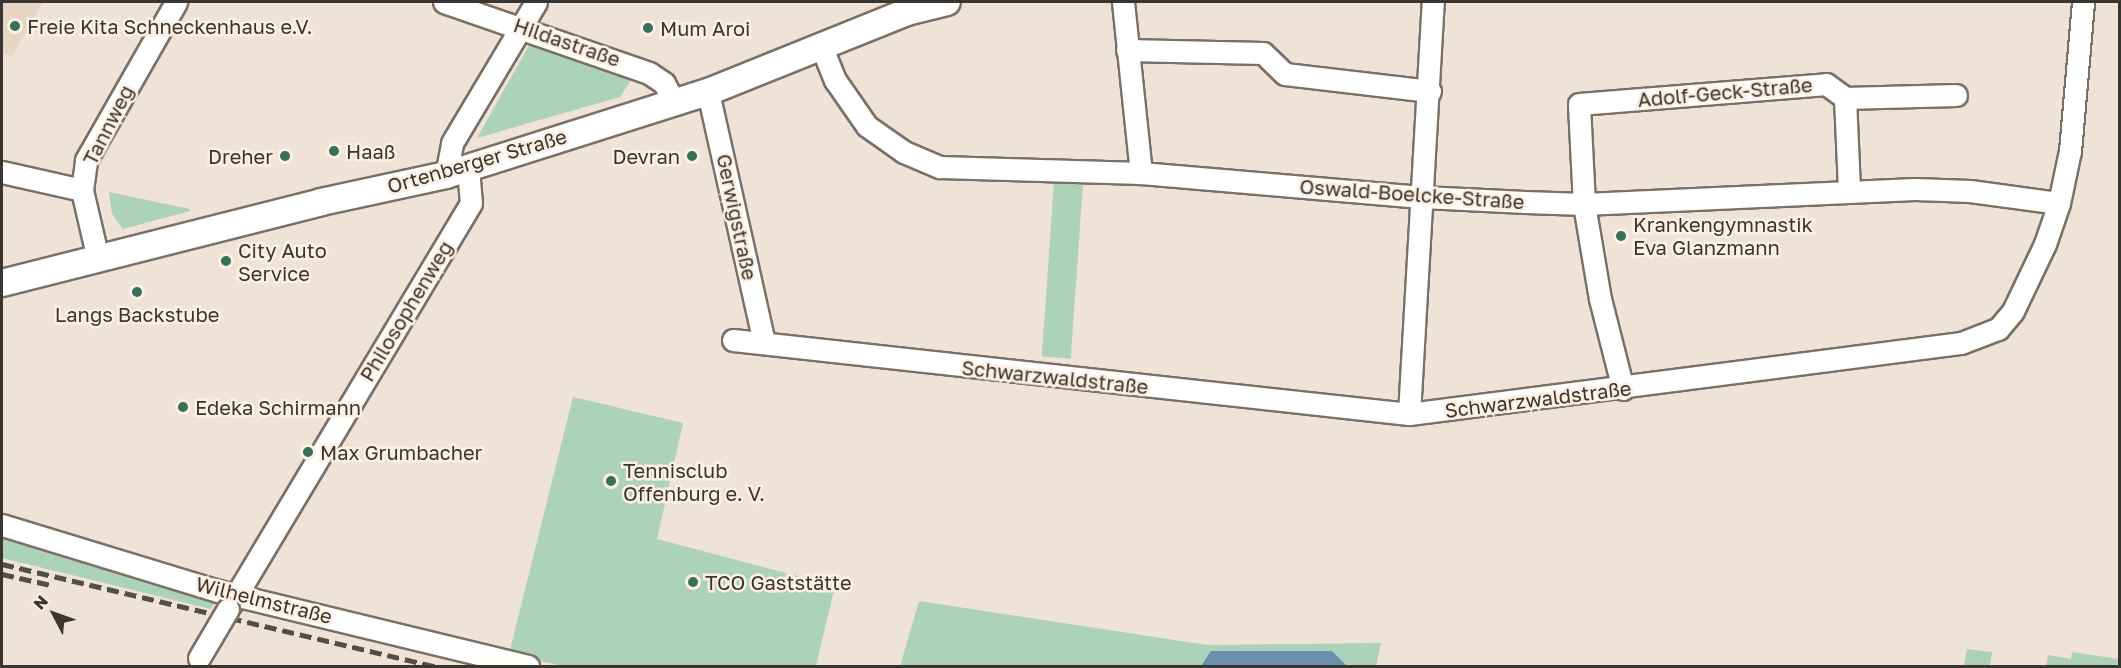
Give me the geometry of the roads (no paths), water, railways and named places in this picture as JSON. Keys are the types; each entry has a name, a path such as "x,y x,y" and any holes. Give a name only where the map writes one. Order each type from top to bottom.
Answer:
{"main road":[{"name":"Ortenberger Straße","path":"2,283 457,171 674,104 822,48 915,7 947,2"}],"street":[{"name":"Tannweg","path":"99,259 82,190 86,160 176,2"},
{"name":"Hildastraße","path":"444,2 522,26 649,73 664,83 674,104"},
{"name":"Philosophenweg","path":"196,662 471,202 457,171 453,143 536,2"},
{"path":"1123,2 1141,173"},
{"path":"1409,414 1421,197 1431,91 1433,2"},
{"name":"Schwarzwaldstraße","path":"733,340 1409,414 1623,389 1981,337 1998,329 2013,311 2059,203 2080,69 2083,2"},
{"name":"Oswald-Boelcke-Straße","path":"822,48 835,80 867,126 922,161 961,169 1141,173 1421,197 1584,204 1849,190 1970,191 2059,203"},
{"path":"1127,50 1263,53 1285,74 1431,91"},
{"name":"Adolf-Geck-Straße","path":"1584,204 1579,104 1826,84 1845,98 1956,95"},
{"name":"Gerwigstraße","path":"708,92 764,343"},
{"path":"1845,98 1849,190"},
{"path":"2,172 82,190"},
{"path":"1584,204 1600,299 1623,389"},
{"name":"Wilhelmstraße","path":"2,525 218,591 233,601 528,666"}],"water":[{"path":"1211,651 1332,651 1347,666 1201,666"}],"railway":[{"path":"2,564 435,666"},
{"path":"2,574 51,585"}],"place":[{"name":"Freie Kita Schneckenhaus e.V.","path":"15,26"},
{"name":"Mum Aroi","path":"648,28"},
{"name":"Haaß","path":"334,151"},
{"name":"Dreher","path":"285,156"},
{"name":"Devran","path":"692,156"},
{"name":"Krankengymnastik Eva Glanzmann","path":"1621,236"},
{"name":"City Auto Service","path":"226,261"},
{"name":"Langs Backstube","path":"137,292"},
{"name":"Edeka Schirmann","path":"183,407"},
{"name":"Max Grumbacher","path":"308,452"},
{"name":"Tennisclub Offenburg e. V.","path":"611,481"},
{"name":"TCO Gaststätte","path":"693,582"}]}
